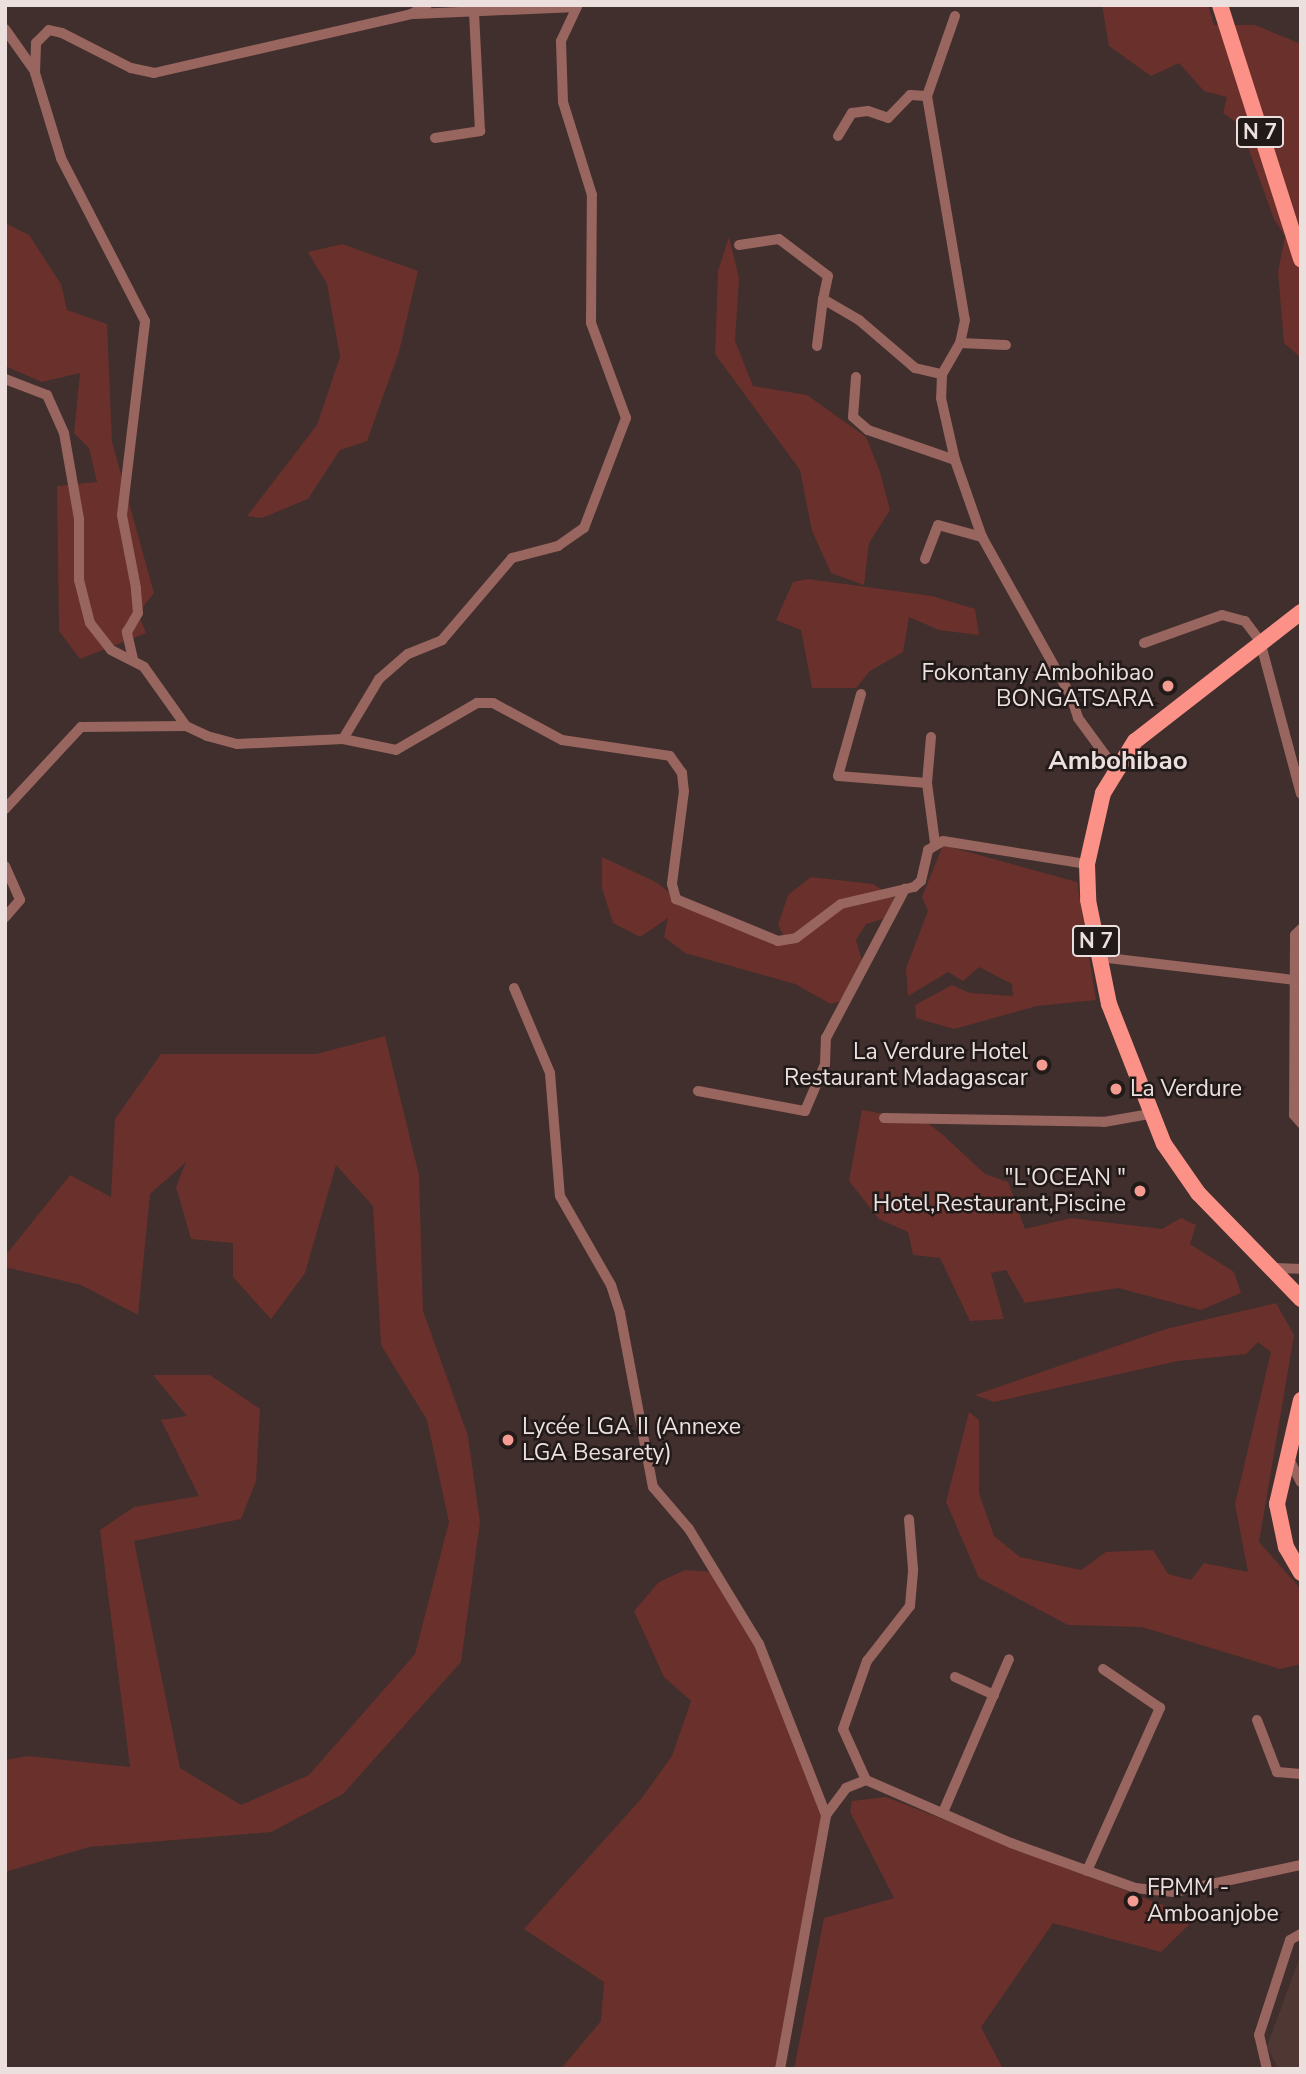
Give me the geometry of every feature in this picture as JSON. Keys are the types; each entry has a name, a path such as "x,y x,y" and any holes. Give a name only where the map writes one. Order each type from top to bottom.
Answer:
{"main road":[{"name":"N 7","path":"1220,5 1301,259"},
{"name":"N 7","path":"1301,612 1163,717 1114,767 1094,821 1087,864 1099,957 1110,1004 1150,1114 1198,1193 1276,1268 1301,1299"},
{"path":"1301,1400 1278,1504 1280,1528 1301,1573"}],"street":[{"path":"411,14 427,5"},
{"path":"35,73 36,43 49,30 154,73 411,14 474,14 578,6"},
{"path":"343,739 379,679 408,654 442,640 512,558 558,546 584,528 626,418 591,323 592,195 563,102 561,41 578,6"},
{"path":"435,138 480,131 474,14"},
{"path":"955,16 927,96 965,320 960,343 942,374 941,398 955,460 982,537 1071,696 1078,718 1114,767"},
{"path":"5,29 35,73 61,158 145,321 122,515 138,613 127,632 133,659 186,726"},
{"path":"838,136 852,113 868,111 888,118 910,95 927,96"},
{"path":"738,245 779,239 828,276 817,346"},
{"path":"823,299 859,320 915,368 942,374"},
{"path":"960,343 1006,345"},
{"path":"856,377 853,417 868,430 955,460"},
{"path":"5,379 47,395 64,433 79,519 79,580 90,623 111,650 133,659"},
{"path":"925,559 938,525 982,537"},
{"path":"1144,643 1222,615 1245,621 1260,641 1301,794"},
{"path":"862,694 838,776 927,783"},
{"path":"5,809 81,727 186,726 237,744 343,739 396,750 477,703 493,703 562,740 670,756 682,773 684,791 672,884 676,899 778,941 796,938 841,904 905,889 921,881 935,843 927,783 931,737"},
{"path":"935,843 1087,864"},
{"path":"5,866 20,900 5,917"},
{"path":"698,1091 805,1111 825,1064 826,1038 905,889"},
{"path":"1301,929 1295,935 1294,980 1294,1115 1301,1123"},
{"path":"1099,957 1294,980"},
{"path":"514,988 550,1073 560,1196 611,1285 620,1313 653,1487 689,1529 759,1644 826,1815"},
{"path":"884,1118 1104,1122 1150,1114"},
{"path":"1276,1268 1301,1269"},
{"path":"1287,1454 1301,1482"},
{"path":"866,1780 843,1729 867,1661 909,1606 914,1569 909,1519"},
{"path":"944,1810 1009,1659"},
{"path":"1087,1871 1160,1708 1103,1669"},
{"path":"955,1676 994,1695"},
{"path":"1256,1720 1278,1772 1301,1774"},
{"path":"780,2069 826,1815 846,1788 866,1780 1087,1871 1135,1888 1174,1892 1301,1865"},
{"path":"1267,2069 1259,2035 1290,1940 1301,1934"}],"shaded area":[{"path":"1102,5 1208,5 1214,25 1255,25 1301,44 1301,358 1284,343 1278,272 1285,236 1274,219 1240,125 1223,113 1227,97 1204,91 1179,63 1151,76 1109,46"},
{"path":"5,223 29,235 61,284 67,310 107,324 112,442 154,593 138,613 146,633 80,659 59,631 57,486 97,482 89,448 74,433 80,373 42,382 5,366"},
{"path":"729,237 739,278 735,341 753,386 807,395 866,437 880,472 890,510 869,543 864,585 831,573 812,531 800,470 715,354 718,271"},
{"path":"342,244 418,271 399,352 367,441 340,450 308,499 262,518 247,516 317,425 340,357 327,284 308,252"},
{"path":"808,579 932,596 975,609 979,635 939,630 909,617 903,652 870,671 856,688 812,688 801,630 776,620 793,582"},
{"path":"943,845 1077,882 1096,1000 1037,1006 954,1029 916,1018 915,1005 952,985 970,993 1013,996 1012,984 979,967 963,981 948,972 908,996 906,968 928,911 922,897"},
{"path":"602,857 656,882 679,900 788,945 778,925 788,895 811,877 873,884 902,903 886,918 866,924 856,940 862,961 854,997 831,1004 795,984 685,953 664,937 668,918 640,937 613,923 602,888"},
{"path":"385,1036 419,1175 423,1311 468,1436 480,1522 461,1662 343,1794 271,1832 89,1847 5,1872 5,1760 28,1756 130,1767 100,1530 134,1507 199,1496 161,1420 187,1416 153,1375 210,1375 260,1409 256,1481 241,1519 134,1541 180,1768 241,1805 309,1775 415,1654 449,1522 427,1420 381,1345 373,1206 336,1165 305,1273 271,1319 233,1277 233,1243 191,1239 176,1187 186,1162 150,1194 138,1315 81,1285 5,1267 5,1256 70,1175 111,1197 115,1119 161,1054 316,1054"},
{"path":"862,1110 925,1121 985,1174 1008,1182 1025,1229 1071,1218 1162,1229 1181,1218 1196,1225 1190,1244 1234,1272 1241,1293 1201,1310 1118,1288 1025,1303 1006,1270 991,1273 1004,1319 970,1321 940,1258 913,1255 908,1232 879,1219 849,1181"},
{"path":"1276,1303 1294,1335 1259,1542 1301,1589 1301,1664 1280,1669 1142,1627 1068,1625 979,1578 946,1502 969,1412 979,1420 979,1493 994,1536 1020,1557 1081,1570 1106,1552 1153,1550 1168,1574 1191,1580 1204,1563 1248,1572 1235,1504 1271,1352 1258,1342 1246,1354 1178,1361 994,1402 975,1395 1166,1329"},
{"path":"685,1570 715,1572 768,1669 826,1815 778,2069 561,2069 601,2021 604,1982 524,1929 641,1799 672,1756 691,1701 664,1677 634,1611 659,1582"},
{"path":"886,1797 1196,1918 1161,1952 1053,1923 981,2027 1003,2069 794,2069 824,1918 894,1898 850,1812 852,1801"},
{"path":"1301,1954 1301,2069 1278,2069 1267,2046"}],"place":[{"name":"Fokontany Ambohibao BONGATSARA","path":"1168,686"},
{"name":"La Verdure Hotel Restaurant Madagascar","path":"1042,1065"},
{"name":"La Verdure","path":"1116,1089"},
{"name":"\"L'OCEAN \" Hotel,Restaurant,Piscine","path":"1140,1191"},
{"name":"Lycée LGA II (Annexe LGA Besarety)","path":"508,1440"},
{"name":"FPMM - Amboanjobe","path":"1133,1901"}],"district":[{"name":"Ambohibao","path":"1118,761"}]}
